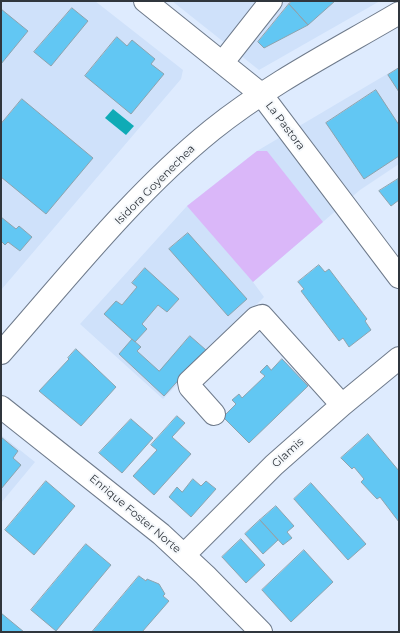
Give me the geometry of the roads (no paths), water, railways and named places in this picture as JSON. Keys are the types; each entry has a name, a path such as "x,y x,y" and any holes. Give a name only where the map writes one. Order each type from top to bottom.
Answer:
{"street":[{"name":"La Pastora","path":"145,1 261,94 399,277"},
{"path":"223,62 271,1"},
{"name":"Isidora Goyenechea","path":"1,353 98,242 167,169 213,129 261,94 399,13"},
{"path":"214,414 190,387 189,382 256,318 262,316 342,405"},
{"name":"Glamis","path":"184,555 274,466 342,405 399,358"},
{"name":"Enrique Foster Norte","path":"1,407 137,514 184,555 261,632"}],"water":[{"path":"113,109 134,126 126,135 105,118"}]}
